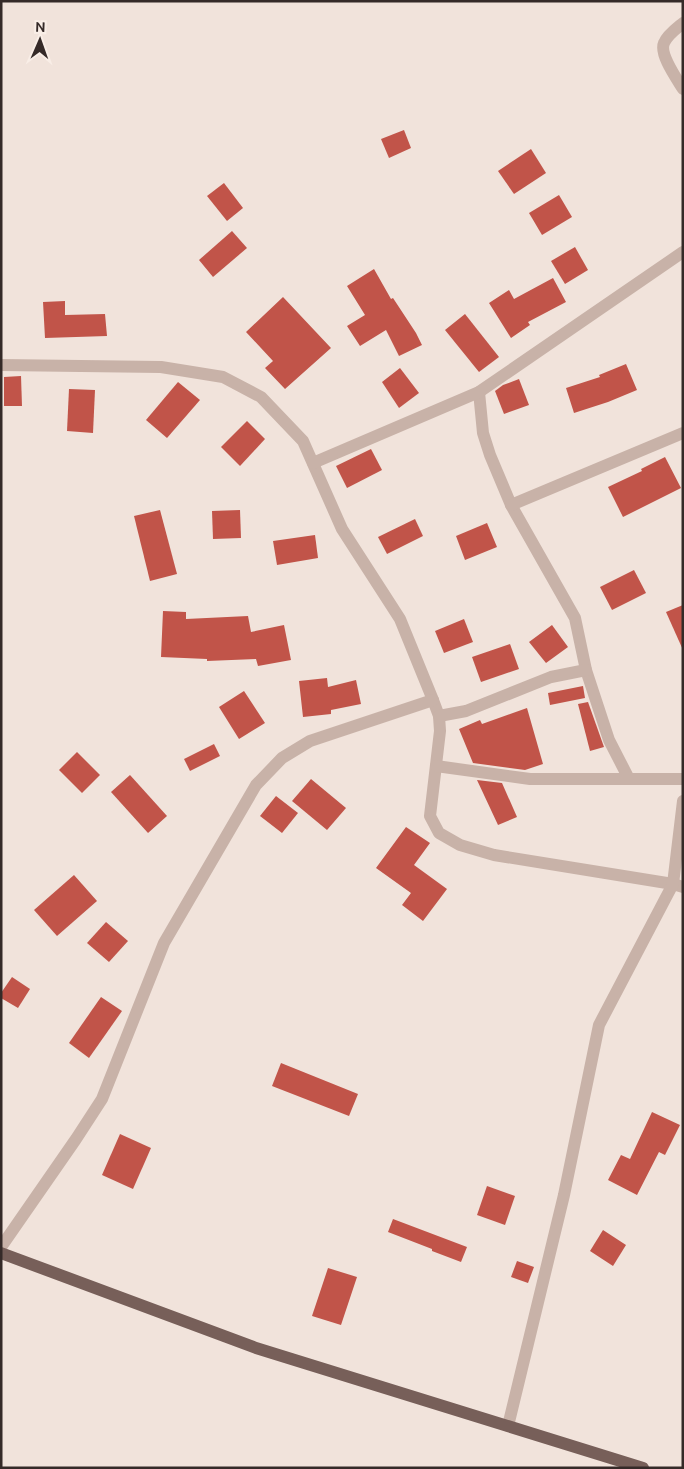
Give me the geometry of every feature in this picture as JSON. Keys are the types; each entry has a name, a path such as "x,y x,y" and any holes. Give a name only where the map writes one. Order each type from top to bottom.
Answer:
{"main road":[{"path":"1,1253 256,1348 643,1468"}],"street":[{"path":"683,23 664,41 663,47 670,67 683,89"},
{"path":"313,464 479,392 683,252"},
{"path":"1,365 161,366 223,377 261,397 303,441 342,528 400,619 433,700 440,732 430,816 438,833 460,845 494,855 678,885"},
{"path":"479,392 484,433 490,455 511,505 575,618 586,670 610,740 629,779"},
{"path":"511,505 683,433"},
{"path":"438,716 466,711 551,677 586,670"},
{"path":"1,1247 102,1099 164,943 256,785 282,758 310,741 433,700"},
{"path":"436,766 530,779 683,779"},
{"path":"508,1426 564,1195 599,1025 678,885 683,801"}],"building":[{"path":"404,130 411,148 389,158 381,139"},
{"path":"531,149 546,173 514,194 498,171"},
{"path":"224,183 243,208 227,221 207,196"},
{"path":"559,195 572,217 542,235 529,213"},
{"path":"232,231 247,248 213,277 199,260"},
{"path":"575,247 588,270 565,284 551,261"},
{"path":"374,269 391,299 393,298 422,345 399,356 386,330 360,346 347,326 365,315 347,286"},
{"path":"553,278 566,302 528,322 530,325 511,338 489,303 509,290 514,299"},
{"path":"283,297 331,348 285,389 265,368 273,361 246,332"},
{"path":"65,301 65,315 105,314 107,336 45,338 43,302"},
{"path":"465,314 499,357 479,372 445,330"},
{"path":"626,364 637,390 574,413 566,388 600,377 599,375"},
{"path":"400,368 419,393 399,408 382,382"},
{"path":"21,376 22,406 4,406 4,377"},
{"path":"519,379 529,405 504,414 495,391 503,385"},
{"path":"178,382 200,400 167,438 146,420"},
{"path":"69,389 95,390 93,433 67,431"},
{"path":"247,421 265,439 240,466 221,447"},
{"path":"371,449 382,470 347,488 336,466"},
{"path":"665,457 681,488 623,517 608,487 642,471 641,469"},
{"path":"160,510 177,574 150,581 134,516"},
{"path":"240,510 241,538 213,539 212,511"},
{"path":"415,519 423,536 387,554 378,537"},
{"path":"487,523 497,547 465,560 456,536"},
{"path":"315,535 318,558 277,565 273,541"},
{"path":"634,570 646,593 612,610 600,587"},
{"path":"683,605 683,650 666,612"},
{"path":"163,611 186,612 186,619 248,616 251,632 284,625 291,660 258,666 256,659 207,661 207,659 161,657"},
{"path":"464,619 473,642 444,653 435,631"},
{"path":"552,625 568,647 546,663 529,642"},
{"path":"510,644 519,669 481,682 472,657"},
{"path":"327,678 328,687 356,680 361,704 331,710 331,714 303,717 299,681"},
{"path":"583,686 585,698 550,705 548,693"},
{"path":"244,691 265,723 239,739 219,707"},
{"path":"588,702 604,747 590,751 578,704"},
{"path":"527,708 543,764 525,770 473,763 459,729 480,720 482,724"},
{"path":"214,744 220,756 190,771 184,759"},
{"path":"77,752 100,775 82,793 59,770"},
{"path":"130,775 167,816 148,833 111,792"},
{"path":"311,779 346,808 327,830 292,801"},
{"path":"477,780 502,783 517,817 498,825"},
{"path":"276,796 298,813 282,833 260,816"},
{"path":"406,827 430,843 414,865 447,889 423,921 402,905 411,893 376,868"},
{"path":"74,875 97,901 57,936 34,910"},
{"path":"106,922 128,941 109,962 87,943"},
{"path":"12,977 30,989 18,1008 1,998 1,993"},
{"path":"101,997 122,1011 89,1058 69,1043"},
{"path":"281,1063 358,1094 349,1116 272,1086"},
{"path":"652,1112 680,1125 665,1155 659,1152 637,1195 608,1180 621,1155 630,1159"},
{"path":"120,1134 151,1148 133,1189 102,1175"},
{"path":"487,1186 515,1196 505,1225 477,1215"},
{"path":"393,1219 467,1247 461,1262 388,1232"},
{"path":"603,1230 626,1245 613,1266 590,1251"},
{"path":"517,1261 534,1267 528,1283 511,1277"},
{"path":"328,1268 357,1277 341,1325 312,1316"}]}
